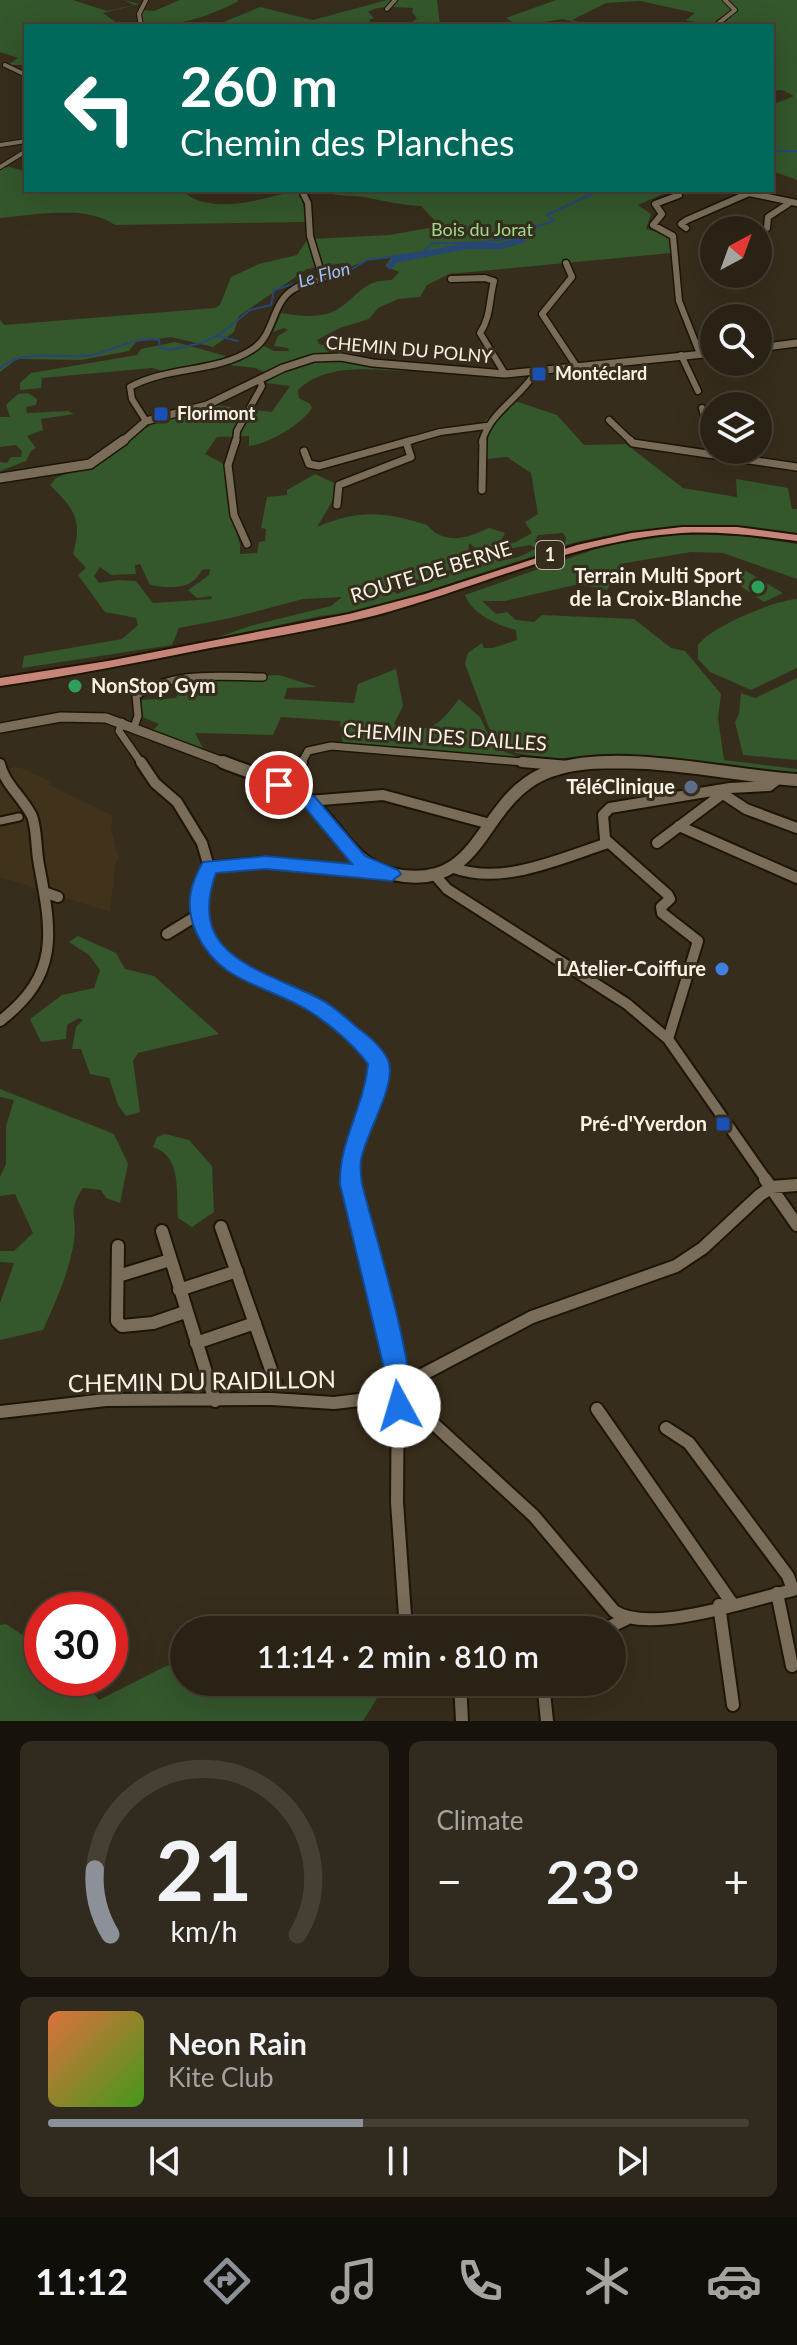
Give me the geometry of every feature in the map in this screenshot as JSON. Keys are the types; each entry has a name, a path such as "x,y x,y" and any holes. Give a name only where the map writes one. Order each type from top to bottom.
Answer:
{"main road":[{"name":"ROUTE DE BERNE","path":"0,675 170,652 376,612 623,535 708,528 797,538"},
{"name":"ROUTE DE BERNE","path":"0,682 140,660 170,652"}],"street":[{"path":"141,24 139,14 146,0"},
{"path":"387,9 395,0"},
{"path":"718,24 735,10 725,0"},
{"path":"5,65 24,74"},
{"path":"0,145 24,141"},
{"path":"0,167 24,152"},
{"path":"0,478 90,464 102,459 146,421 132,399 130,387 156,373 229,359 254,348 267,338 279,307 291,290 324,277 311,239 308,203 302,192"},
{"path":"686,228 681,224 699,211 750,192 788,204 797,203"},
{"path":"679,195 655,204 662,214 653,225 673,236 679,301 700,354"},
{"path":"770,216 788,204"},
{"path":"566,263 572,277 569,285 548,303 542,314 577,367"},
{"path":"451,279 485,278 494,281 489,298 488,321 480,333 505,374"},
{"path":"772,346 797,343"},
{"name":"CHEMIN DU POLNY","path":"146,421 207,405 296,363 327,357 505,374 700,354"},
{"path":"681,355 698,391"},
{"path":"482,490 482,444 486,426 526,388 535,373"},
{"path":"247,544 234,515 228,465 236,447 237,431 262,386 260,381"},
{"path":"609,420 631,442 700,450"},
{"path":"304,451 307,461 316,466 440,432 486,426"},
{"path":"337,505 339,485 411,457 406,442"},
{"path":"772,462 797,467"},
{"path":"134,727 138,716 136,696 154,683 263,677"},
{"path":"0,728 71,714 97,715 122,722 279,785 309,801 349,852 373,869 392,874"},
{"path":"122,722 119,731 130,749 155,783 177,802 202,843 209,867 200,891 198,915 213,949 238,969 317,1006 367,1046 379,1063 377,1083 350,1160 351,1184 399,1389 398,1516 405,1616"},
{"name":"CHEMIN DES DAILLES","path":"291,784 308,751 331,746 570,766"},
{"path":"209,867 266,862 392,874 434,874 454,868 473,855 502,803 527,781 570,766 618,763 797,780"},
{"path":"0,764 2,775 15,784 24,807 33,818 31,828 37,845 44,892 45,971 28,999 0,1021"},
{"path":"668,1039 698,941 662,913 661,907 670,899 668,895 608,843 603,815 610,808 769,786 778,779"},
{"path":"657,843 719,793"},
{"path":"719,793 746,809 797,828"},
{"path":"309,801 376,794 490,824"},
{"path":"0,821 19,817"},
{"path":"679,826 797,878"},
{"path":"454,868 466,874 505,871 608,843"},
{"path":"434,874 447,889 627,1004 668,1039 797,1225"},
{"path":"44,892 58,897"},
{"path":"167,934 198,915"},
{"path":"772,1187 797,1185"},
{"name":"CHEMIN DU RAIDILLON","path":"0,1412 106,1400 347,1402 368,1399 399,1389 532,1317 676,1266 703,1248 772,1187"},
{"path":"221,1227 276,1384"},
{"path":"162,1231 215,1401"},
{"path":"118,1246 117,1321 122,1326 153,1323 185,1312"},
{"path":"118,1276 170,1260"},
{"path":"179,1290 237,1271"},
{"path":"196,1343 255,1323"},
{"path":"399,1389 534,1516 622,1616"},
{"path":"597,1409 725,1603 733,1705"},
{"path":"626,1619 658,1621 725,1603 793,1590 788,1576 689,1443 666,1428"},
{"path":"777,1593 792,1666"},
{"path":"461,1696 462,1721"},
{"path":"544,1696 547,1721"}],"shaded area":[{"path":"19,767 113,816 111,829 119,860 116,860 110,912 0,877 0,781 5,775 4,768"}],"green space":[{"path":"0,0 73,0 107,11 134,5 124,0 139,4 103,13 118,24 24,24 24,65 8,65 18,58 0,52"},
{"path":"180,0 239,1 192,20 141,24 141,10 154,11"},
{"path":"387,0 437,0 440,24 408,24 417,19 413,8 390,7 368,12 374,18 369,20 375,24 219,24 260,7 313,20"},
{"path":"556,0 797,0 797,180 774,172 774,104 794,96 782,90 774,91 774,24 719,24 732,10 714,24 704,24 686,20 695,13 640,1 606,3 572,20 584,24 563,19 516,24 506,18"},
{"path":"0,168 24,171 24,192 183,192 200,201 225,204 300,192 307,222 115,225 89,215 60,212 0,218"},
{"name":"Bois du Jorat","path":"325,192 667,192 638,205 651,214 646,229 669,235 671,253 449,274 427,285 420,297 398,299 378,308 369,319 340,328 317,340 319,344 358,355 322,355 265,373 256,368 229,365 232,360 264,346 274,351 289,351 288,348 274,346 278,336 288,330 284,328 273,332 281,313 310,316 332,312 367,286 392,280 399,272 385,266 391,258 369,260 328,275 328,271 346,266 343,263 307,269 239,316 234,332 213,347 171,337 136,342 129,351 81,360 17,359 0,372 0,320 4,325 215,308 220,305 231,277 259,264 297,255 309,237 389,235 440,226 421,206"},
{"path":"175,342 226,356 223,362 163,371 152,368 42,378 41,388 20,390 20,383 31,373 137,355 141,349"},
{"path":"333,358 422,371 357,369 325,374 298,390 299,398 312,408 284,433 249,446 249,436 217,437 205,454 226,465 229,509 240,554 257,553 259,542 265,541 266,529 261,528 267,497 287,495 287,490 315,474 336,484 333,486 338,492 317,527 346,517 372,514 427,525 434,532 449,538 473,535 489,528 505,533 501,541 514,543 532,533 525,522 538,514 531,473 507,457 477,460 482,423 512,400 557,415 584,445 626,444 683,488 737,497 736,479 788,488 792,509 797,509 797,533 738,527 680,527 623,533 565,545 563,533 538,535 535,542 544,545 558,543 561,547 406,598 348,613 320,616 210,640 250,626 331,606 342,597 303,599 179,628 172,645 22,668 24,656 122,639 138,625 136,618 105,612 78,575 86,568 73,554 76,523 70,508 50,485 56,478 96,462 136,430 141,431 161,419 215,405 272,412 290,386 266,383 288,368","holes":["470,543 481,554 530,545 536,548 513,558 489,556 481,557 484,562 478,564 475,561 459,564 461,569 397,594 385,586 454,569 449,562 462,561 474,555 468,547","140,564 150,585 165,587 186,585 202,570 210,569 209,575 188,590 197,598 211,596 212,599 153,603 136,581 99,583 94,576 100,567 111,575 136,574 135,565"]},
{"path":"28,393 37,399 36,405 26,407 27,413 68,411 74,414 41,419 43,430 27,436 36,448 26,461 0,471 0,462 7,463 11,457 21,457 22,451 16,445 0,447 0,417 10,417 6,405 18,394"},
{"path":"679,534 745,536 797,544 797,579 723,553 691,552 620,564 607,590 579,584 505,601 482,601 496,614 507,612 516,620 534,622 542,615 634,619 671,648 685,651 721,694 718,718 724,760 797,769 797,776 607,754 554,759 516,753 500,743 489,728 465,664 468,653 482,643 484,648 493,648 517,640 516,630 486,618 473,608 465,595 607,545"},
{"name":"Terrain Multi Sport de la Croix-Blanche","path":"746,571 783,593 764,602 727,577"},
{"path":"797,599 797,668 751,690 710,672 698,659 698,645 715,630 759,609"},
{"path":"396,669 403,706 394,724 417,728 432,726 459,699 480,717 488,734 503,751 518,757 552,762 343,745 340,721 281,717 273,735 195,733 204,750 153,730 159,724 140,716 140,700 176,698 180,687 158,686 157,679 279,675 317,687 287,688 284,699 354,703 358,684"},
{"path":"797,678 797,760 743,755 735,722 741,693 755,698"},
{"path":"78,936 116,953 125,969 154,976 219,1034 138,1053 133,1061 140,1112 126,1116 118,1105 109,1078 90,1074 81,1049 72,1049 76,1027 83,1020 79,1018 67,1025 66,1039 41,1042 30,1019 62,995 94,988 100,970 89,955 69,942"},
{"path":"0,1089 114,1134 128,1164 120,1203 106,1198 101,1190 83,1188 78,1197 69,1264 43,1330 0,1340 0,1303 14,1263 0,1262 0,1251 14,1251 33,1233 15,1194 0,1196 0,1177 6,1164 6,1126 14,1100 0,1097"},
{"path":"165,1134 189,1140 212,1166 214,1212 192,1227 178,1218 176,1176 169,1158 153,1147 157,1137"},
{"path":"6,1624 24,1636 24,1696 96,1696 99,1700 107,1696 128,1696 128,1685 170,1666 170,1696 378,1696 363,1721 0,1721 0,1625"}],"waterway":[{"name":"Le Flon","path":"774,151 797,151"},
{"name":"Le Flon","path":"323,277 352,269 367,260 424,252 432,243 478,243 528,235 535,232 534,227 554,221 547,215 596,192"},
{"path":"390,266 395,260 466,246 500,246 522,240"},
{"name":"Le Flon","path":"0,368 21,358 92,355 141,340 159,340 160,347 169,350 202,343 222,333 250,310 271,305 274,290 304,281"},
{"path":"218,336 238,341"}],"place":[{"name":"Montéclard","path":"539,374"},
{"name":"Florimont","path":"161,414"},
{"name":"Terrain Multi Sport de la Croix-Blanche","path":"758,587"},
{"name":"NonStop Gym","path":"75,686"},
{"name":"TéléClinique","path":"691,787"},
{"name":"LAtelier-Coiffure","path":"722,969"},
{"name":"Pré-d'Yverdon","path":"723,1124"}],"route":[{"path":"279,785 309,801 358,860 373,869 392,874 266,862 209,867 200,891 198,915 213,949 238,969 317,1006 367,1046 379,1063 377,1083 350,1160 351,1184 398,1376 399,1406"}]}
